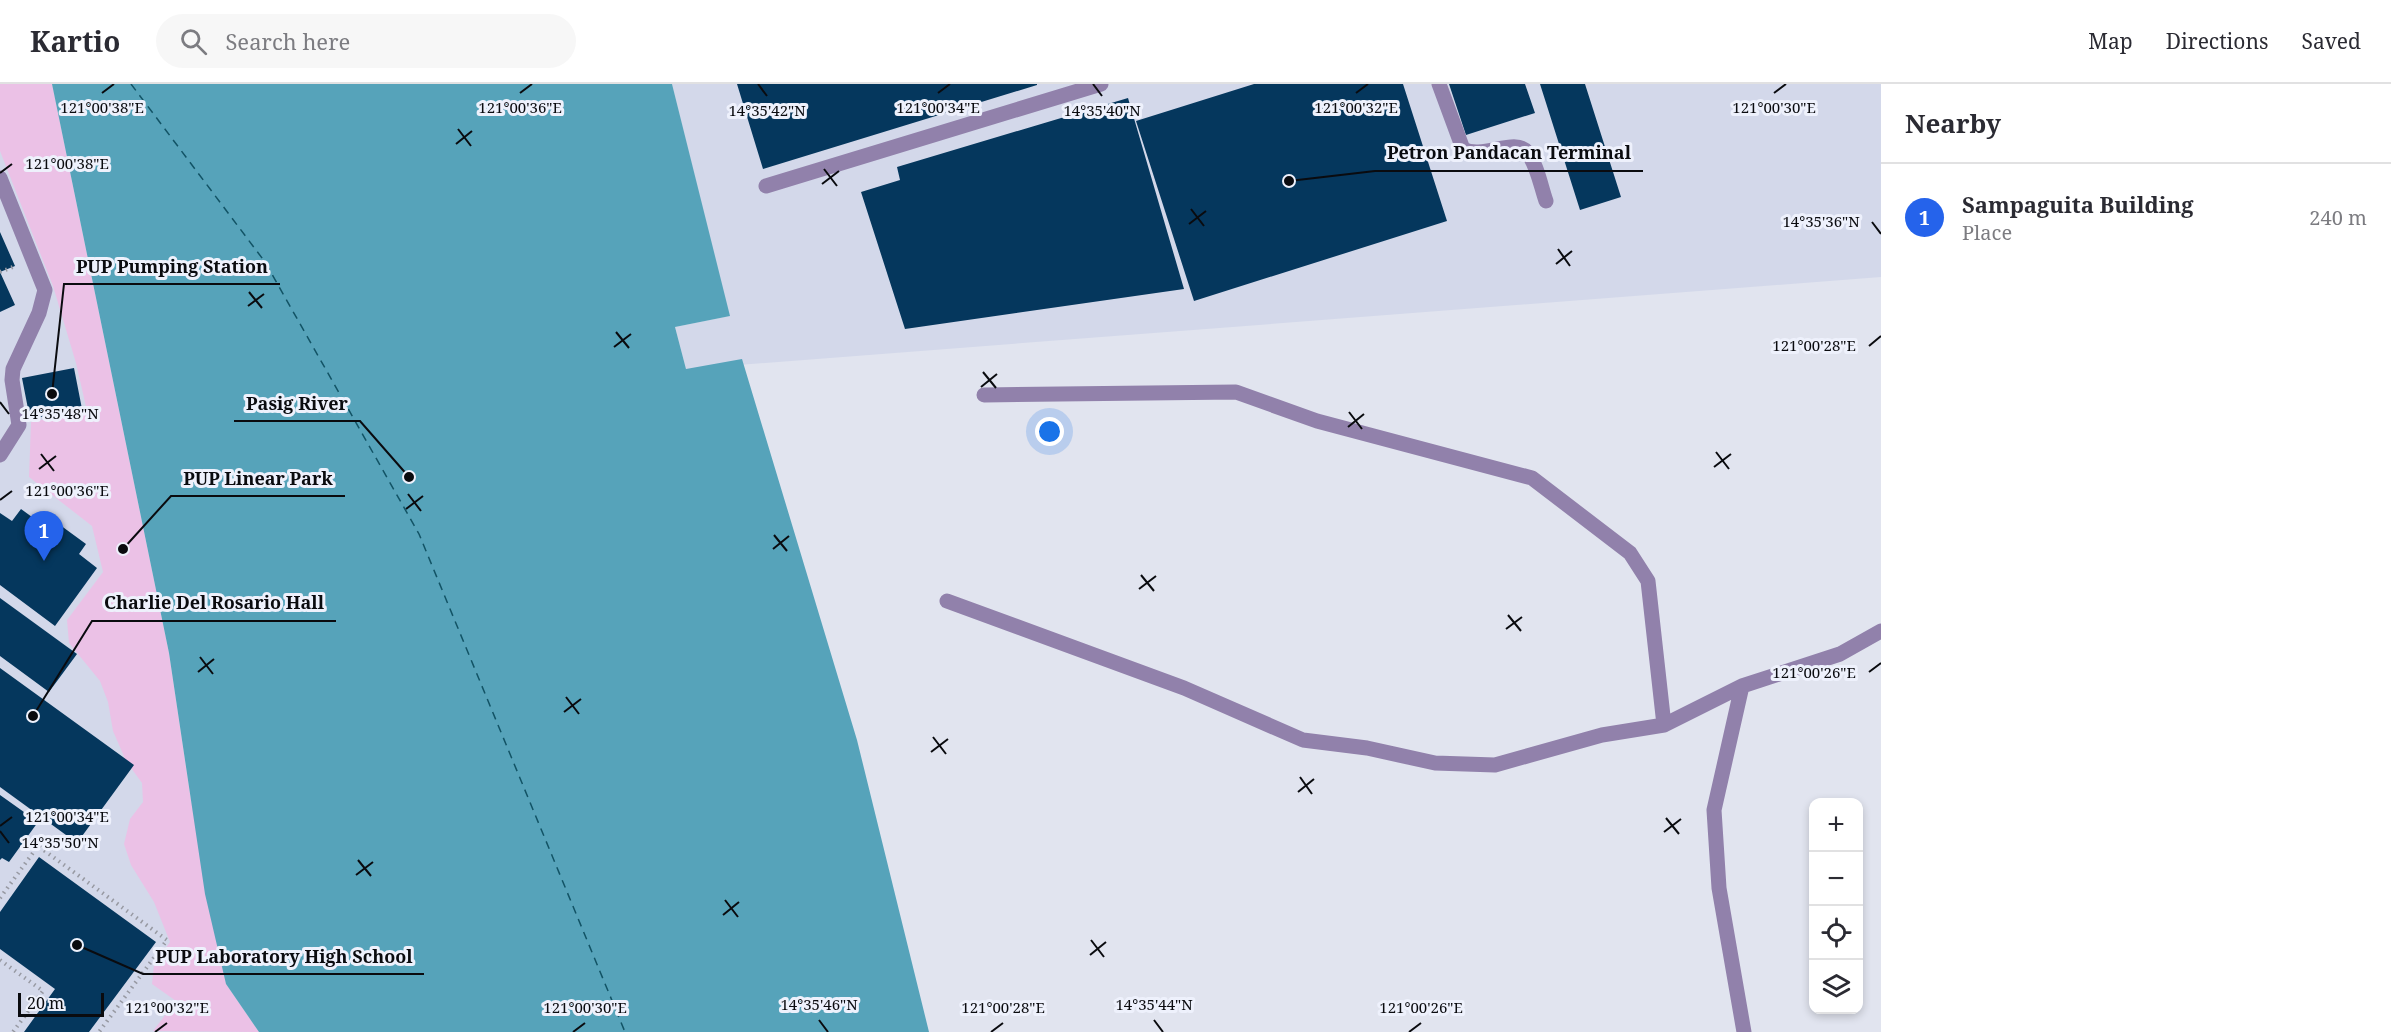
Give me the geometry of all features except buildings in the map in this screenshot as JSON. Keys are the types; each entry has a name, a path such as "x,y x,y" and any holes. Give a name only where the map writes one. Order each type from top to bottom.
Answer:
{"lane":[{"path":"766,186 1101,84"},
{"path":"1439,84 1463,149 1476,153 1516,146 1523,148 1529,154 1546,201"},
{"path":"0,178 45,290 39,313 13,369 12,380 20,425 0,455"},
{"path":"984,395 1236,392 1317,421 1532,477 1630,553 1648,581 1664,725"},
{"path":"947,601 1184,688 1303,740 1367,748 1435,763 1495,765 1602,735 1664,725 1742,686 1840,654 1881,631"},
{"path":"1742,686 1714,810 1719,888 1743,1032"}],"path":[{"path":"0,898 38,846 167,940 99,1032"},
{"path":"0,960 44,991 13,1032"}],"shaded area":[{"path":"0,84 52,84 226,984 259,1032 0,1032"},
{"path":"0,84 52,84 169,653 190,794 226,984 259,1032 153,1031 176,1001 152,984 154,965 170,942 154,902 131,865 124,844 130,819 143,802 142,783 126,761 113,731 108,702 100,681 69,643 67,620 103,572 92,526 29,477 31,422 87,411 76,363 53,286 0,151"},
{"path":"672,84 1881,84 1881,277 686,369 675,327 729,316"}],"water":[{"path":"52,84 672,84 730,316 675,327 686,369 742,359 857,740 929,1032 259,1032 226,984 205,894 169,653"}],"ferry route":[{"path":"131,84 265,262 419,534 625,1032"}],"place":[{"name":"Petron Pandacan Terminal","path":"1289,181"},
{"name":"PUP Pumping Station","path":"52,394"},
{"name":"Pasig River","path":"409,477"},
{"name":"PUP Linear Park","path":"123,549"},
{"name":"Sampaguita Building","path":"44,561"},
{"name":"Charlie Del Rosario Hall","path":"33,716"},
{"name":"PUP Laboratory High School","path":"77,945"}]}
